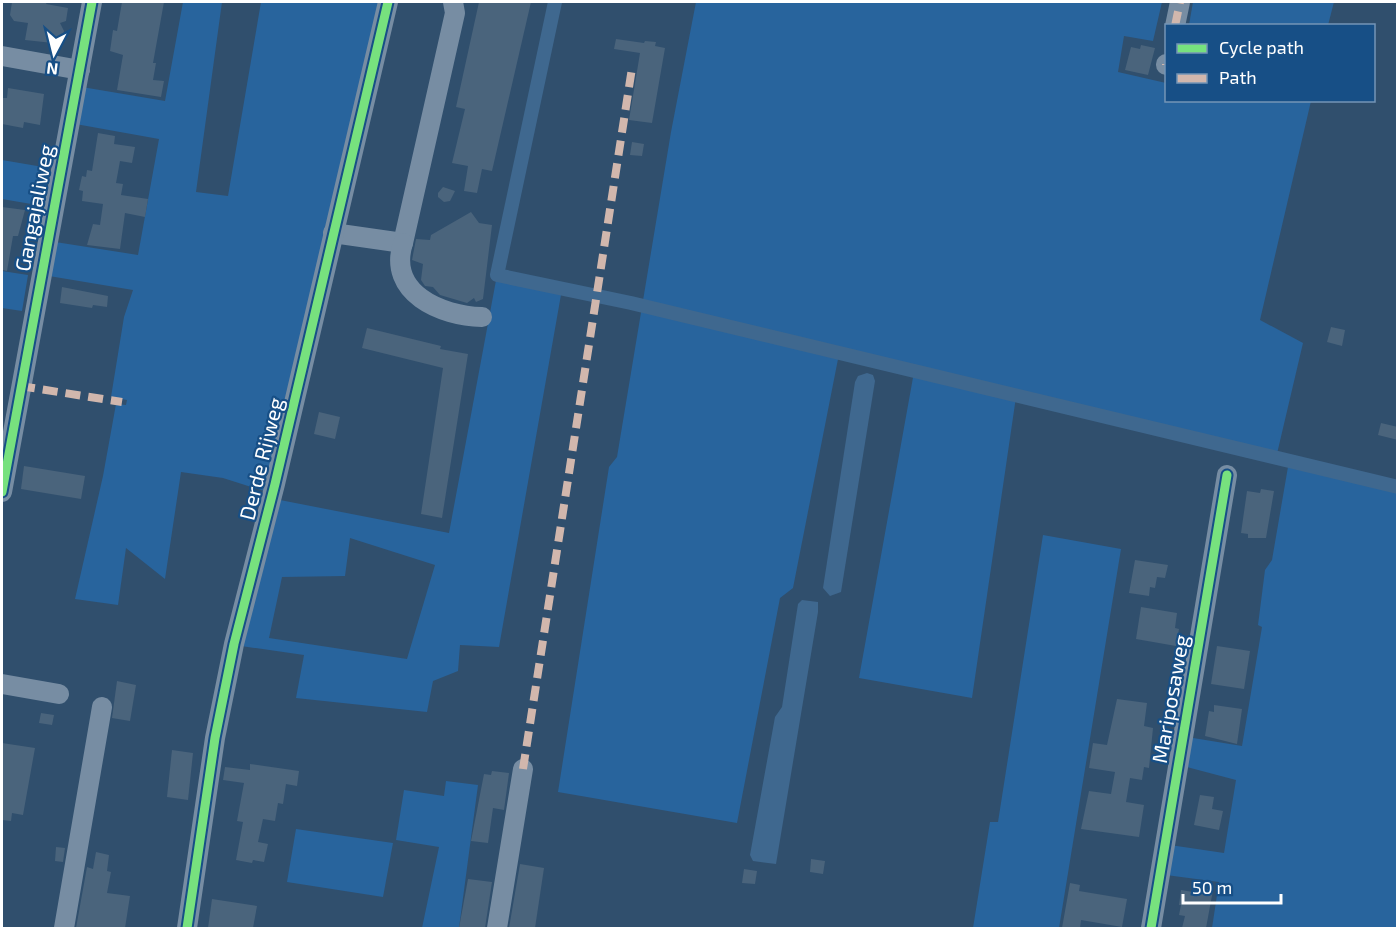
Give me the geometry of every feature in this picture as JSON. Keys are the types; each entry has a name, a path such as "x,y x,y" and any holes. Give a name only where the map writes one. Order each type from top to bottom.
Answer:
{"street":[{"name":"Gangajaliweg","path":"2,492 11,384 80,70 92,2"},
{"name":"Derde Rijweg","path":"187,928 215,738 232,655 388,2"},
{"path":"453,2 455,13 399,265 404,278 432,308 454,315 482,317"},
{"path":"1174,24 1180,2"},
{"path":"2,56 80,70"},
{"path":"333,233 403,243"},
{"name":"Mariposaweg","path":"1151,928 1227,475"},
{"path":"2,684 59,694"},
{"path":"64,928 102,707"},
{"path":"497,928 523,769"}],"shaded area":[{"path":"183,2 222,2 196,192 228,196 261,2 383,2 267,492 223,478 181,472 165,579 126,548 118,605 75,599 103,476 116,404 126,405 127,400 111,397 124,317 133,290 43,275 49,241 138,255 159,139 70,123 76,86 165,101"},
{"path":"696,2 1162,2 1153,41 1124,36 1118,72 1165,83 1165,102 1311,102 1260,320 1303,343 1276,458 1016,397 972,698 859,678 914,372 839,354 793,588 780,598 737,823 558,792 609,467 617,457 671,132"},
{"path":"1193,2 1334,2 1328,24 1189,24"},
{"path":"2,160 49,168 43,206 2,199"},
{"path":"2,271 28,275 22,311 2,308"},
{"path":"497,275 562,289 499,647 460,645 458,671 433,681 427,712 296,698 304,655 241,646 280,500 449,533","holes":["350,538 435,565 407,659 269,638 282,577 345,576"]},
{"path":"867,373 873,375 875,381 841,592 830,596 823,588 855,382 858,376"},
{"path":"1289,461 1397,487 1397,928 1212,928 1219,882 1166,875 1170,845 1224,853 1236,780 1183,766 1187,737 1242,746 1262,627 1258,625 1265,570 1272,560"},
{"path":"1043,535 1121,549 1059,928 973,928 990,822 998,822"},
{"path":"802,600 818,602 818,612 776,864 753,861 750,855 775,717 782,707 798,604"},
{"path":"446,781 478,785 459,928 422,928 439,847 396,840 404,790 444,796"},
{"path":"296,829 393,843 383,897 287,882"}],"building":[{"path":"12,2 47,2 46,4 68,8 66,21 60,23 64,31 62,39 53,43 25,40 28,23 14,21 10,15"},
{"path":"122,2 164,2 153,63 156,63 153,80 164,81 161,97 117,90 123,55 110,51 113,30 117,31"},
{"path":"479,2 531,2 492,171 482,169 477,193 464,191 468,166 452,163 465,109 456,107"},
{"path":"616,39 644,43 645,41 656,42 655,46 665,48 652,123 629,120 640,53 614,49"},
{"path":"1141,45 1155,48 1148,75 1125,70 1131,47 1140,49"},
{"path":"8,88 44,94 40,125 24,122 23,128 2,124 2,98 7,98"},
{"path":"98,133 115,136 114,144 135,147 132,163 120,161 116,183 123,184 121,195 148,199 145,217 125,213 120,249 87,245 93,224 100,225 103,204 82,201 83,191 79,190 82,176 86,177 87,170 92,171"},
{"path":"632,142 644,144 642,156 630,155"},
{"path":"443,187 455,191 450,201 444,202 438,197"},
{"path":"2,207 25,210 18,236 13,236 7,271 2,270"},
{"path":"471,212 479,223 492,225 483,299 476,302 474,298 467,303 440,295 433,287 425,286 421,280 423,264 412,260 416,239 430,240 431,235"},
{"path":"62,287 108,296 107,307 93,305 92,308 60,303"},
{"path":"1331,327 1345,330 1342,346 1327,342"},
{"path":"367,328 441,346 440,349 468,354 442,518 421,514 443,368 362,348"},
{"path":"319,412 340,417 335,439 314,434"},
{"path":"1381,423 1398,427 1398,440 1378,435"},
{"path":"24,466 85,476 81,499 21,489"},
{"path":"1261,489 1274,491 1266,538 1248,538 1248,534 1241,533 1247,491 1260,493"},
{"path":"1135,560 1168,565 1165,578 1157,577 1155,588 1150,587 1149,596 1129,593"},
{"path":"1141,607 1177,613 1175,628 1179,629 1176,646 1136,639"},
{"path":"1217,646 1250,651 1244,689 1211,684"},
{"path":"117,681 136,685 130,721 112,718"},
{"path":"1117,699 1147,703 1144,726 1153,728 1149,768 1144,767 1142,780 1130,778 1126,802 1144,805 1139,837 1081,829 1089,791 1111,794 1115,772 1089,768 1093,743 1107,745"},
{"path":"1214,705 1242,709 1237,744 1205,736 1209,711 1214,712"},
{"path":"41,713 54,715 52,725 39,723"},
{"path":"2,743 35,748 23,815 12,813 11,821 2,820"},
{"path":"172,750 193,753 188,800 167,797"},
{"path":"250,764 299,771 297,786 286,784 283,804 278,803 275,821 263,819 258,842 268,844 264,862 253,860 252,863 236,860 243,822 237,821 244,783 223,780 225,767 250,770"},
{"path":"492,771 509,773 504,810 493,808 488,843 471,841 484,774 491,775"},
{"path":"1200,795 1214,797 1212,809 1223,811 1219,830 1194,825"},
{"path":"56,847 65,848 63,862 55,861"},
{"path":"96,852 109,855 107,871 111,872 107,893 130,896 125,928 76,928 87,867 93,869"},
{"path":"811,859 825,861 823,874 810,872"},
{"path":"520,864 544,868 535,928 509,928"},
{"path":"744,869 757,871 755,884 742,883"},
{"path":"468,879 492,882 485,928 459,928"},
{"path":"1070,883 1080,885 1079,891 1127,899 1122,927 1081,920 1080,928 1062,928"},
{"path":"1194,887 1213,890 1206,928 1182,928 1185,916 1179,915 1181,890 1193,892"},
{"path":"212,899 257,906 253,928 208,928"}],"waterway":[{"path":"555,2 497,275 631,303 1398,487"}],"marked path":[{"path":"1175,24 1180,2"},
{"path":"523,769 632,68"},
{"path":"20,386 122,402"}],"cycle path":[{"path":"2,492 92,2"},
{"path":"187,928 215,738 234,644 275,484 388,2"},
{"path":"1151,928 1227,475"}]}
